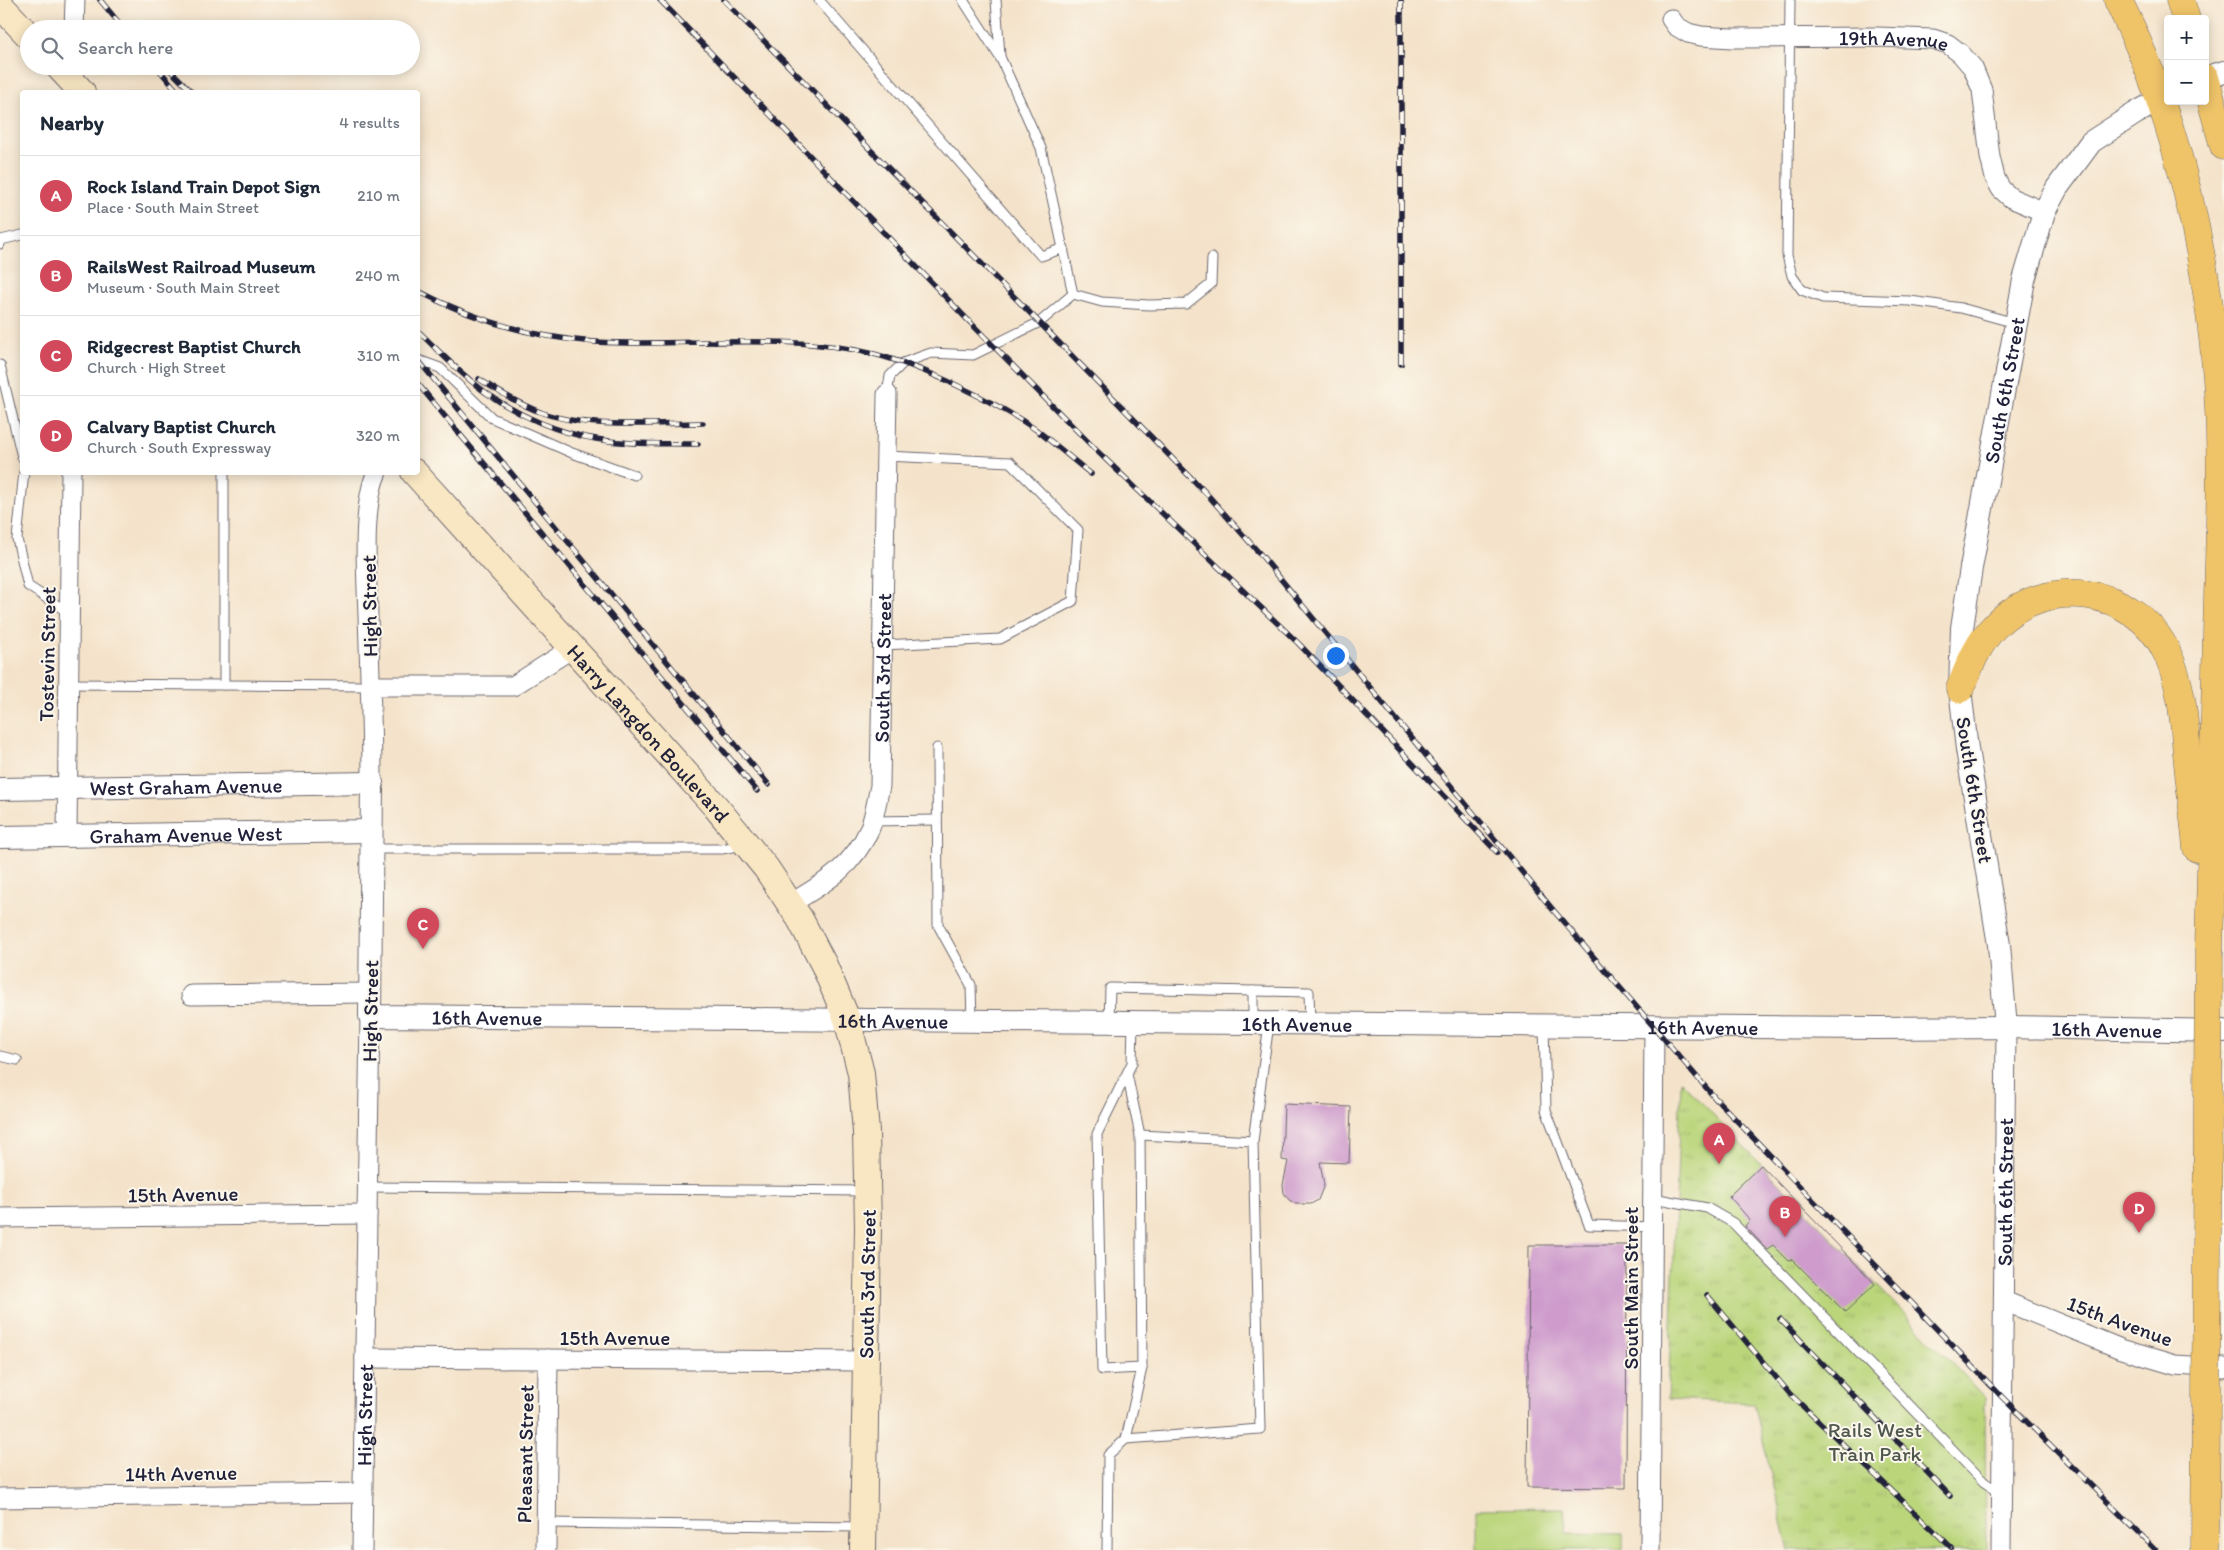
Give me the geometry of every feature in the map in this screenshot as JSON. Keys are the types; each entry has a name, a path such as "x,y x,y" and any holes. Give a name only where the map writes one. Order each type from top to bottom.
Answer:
{"main road":[{"path":"2118,0 2164,97"},
{"path":"2180,0 2185,15"},
{"path":"0,5 20,26"},
{"path":"2209,92 2224,146"},
{"path":"2166,105 2198,243 2217,378 2220,440 2209,949 2206,1550"},
{"name":"Harry Langdon Boulevard","path":"417,475 571,649 716,807 766,868 790,904 824,965 847,1019"},
{"path":"1960,689 1976,651 1995,626 2018,608 2038,598 2071,592 2094,595 2121,605 2154,631 2167,651 2178,687 2209,949"},
{"name":"South 3rd Street","path":"847,1019 861,1073 866,1132 868,1192 864,1539"}],"street":[{"path":"74,20 75,0"},
{"name":"19th Avenue","path":"1671,19 1676,26 1688,33 1701,36 1924,38 1948,44 1961,54 1973,68 1982,90 1990,157 1995,178 2001,189 2011,198 2044,212"},
{"path":"2209,77 2224,72"},
{"name":"South 6th Street","path":"2002,1550 2006,1027 1999,945 1967,749 1960,689 1962,628 2024,280 2044,212 2056,188 2091,142 2164,97"},
{"name":"South 3rd Street","path":"790,904 829,880 846,866 859,850 872,821 880,786 887,394"},
{"name":"Tostevin Street","path":"67,836 71,475"},
{"name":"High Street","path":"362,1550 372,783 367,576 368,512 371,488 376,475"},
{"path":"370,686 513,686 571,649"},
{"name":"West Graham Avenue","path":"0,789 372,783"},
{"name":"Graham Avenue West","path":"0,837 67,836 371,840"},
{"path":"191,995 370,993"},
{"name":"16th Avenue","path":"370,1016 1261,1024 1878,1028 2006,1027 2224,1031"},
{"name":"South Main Street","path":"1650,1550 1654,1026"},
{"name":"15th Avenue","path":"0,1218 367,1214"},
{"name":"15th Avenue","path":"2004,1301 2121,1349 2176,1365 2224,1368"},
{"name":"15th Avenue","path":"365,1358 866,1361"},
{"name":"Pleasant Street","path":"546,1550 548,1359"},
{"name":"14th Avenue","path":"0,1498 362,1493"}],"lane":[{"path":"819,0 1041,256 1064,248"},
{"path":"963,0 1001,59 1041,148 1073,294"},
{"path":"996,0 1001,59"},
{"path":"1790,0 1787,255 1792,276 1802,290 1822,298 1910,301 1961,308 2016,323"},
{"path":"0,244 1,240 20,236"},
{"path":"1073,294 1102,302 1149,306 1186,304 1212,284 1212,258"},
{"path":"887,394 890,376 903,363 931,353 973,354 1040,322 1073,294"},
{"path":"420,361 440,368 492,418 572,453 634,475"},
{"path":"0,365 20,449"},
{"path":"883,646 1000,639 1074,601 1078,530 1010,462 886,456"},
{"path":"24,475 17,539 28,586 70,613"},
{"path":"224,475 224,685"},
{"path":"69,684 370,686"},
{"path":"936,748 938,925 971,985 972,1021"},
{"path":"872,821 937,820"},
{"path":"371,840 722,849 747,845"},
{"path":"1109,1022 1110,988 1309,992 1310,1024"},
{"path":"1126,1439 1260,1428 1253,1141 1261,1024 1253,991"},
{"path":"1133,1023 1132,1063 1097,1134 1102,1370 1142,1368"},
{"path":"1544,1025 1546,1110 1589,1225 1653,1227"},
{"path":"0,1056 17,1060"},
{"path":"1107,1550 1108,1455 1126,1439 1142,1368 1140,1134 1127,1074"},
{"path":"1140,1134 1253,1141"},
{"path":"368,1187 868,1192"},
{"path":"1653,1198 1707,1208 1733,1223 1984,1482 2002,1494"},
{"path":"546,1523 864,1539"}],"green space":[{"name":"Rails West Train Park","path":"1681,1081 1985,1398 1986,1550 1789,1550 1754,1403 1668,1399"},
{"path":"1564,1508 1566,1533 1623,1534 1623,1550 1476,1550 1476,1509"}],"building":[{"path":"1284,1104 1351,1107 1349,1163 1320,1162 1324,1185 1318,1200 1311,1204 1296,1204 1289,1200 1284,1193 1283,1185 1288,1161 1282,1160"},
{"path":"1761,1165 1875,1284 1845,1312 1792,1259 1789,1261 1773,1245 1767,1249 1745,1226 1750,1220 1729,1196"},
{"path":"1529,1245 1627,1245 1626,1488 1527,1487"}],"railway":[{"path":"100,0 117,20"},
{"path":"660,0 961,313 1097,451 1298,643 1497,852"},
{"path":"724,0 1206,493 1261,555 1554,911 1715,1098 2003,1398 2156,1550"},
{"path":"1401,0 1401,364"},
{"path":"164,75 176,90"},
{"path":"175,75 190,90"},
{"path":"420,292 460,310 504,326 572,340 630,343 770,342 840,347 874,354 936,376 999,407 1035,429 1091,474"},
{"path":"420,333 478,387 500,402 554,428 568,433 609,441 698,444"},
{"path":"420,362 769,785"},
{"path":"479,379 526,406 561,418 622,424 703,423"},
{"path":"420,386 757,791"},
{"path":"1707,1295 1790,1394 1952,1548"},
{"path":"1780,1319 1950,1496"}],"place":[{"name":"Ridgecrest Baptist Church","path":"423,949"},
{"name":"Rock Island Train Depot Sign","path":"1719,1164"},
{"name":"Calvary Baptist Church","path":"2139,1233"},
{"name":"RailsWest Railroad Museum","path":"1785,1237"}]}
